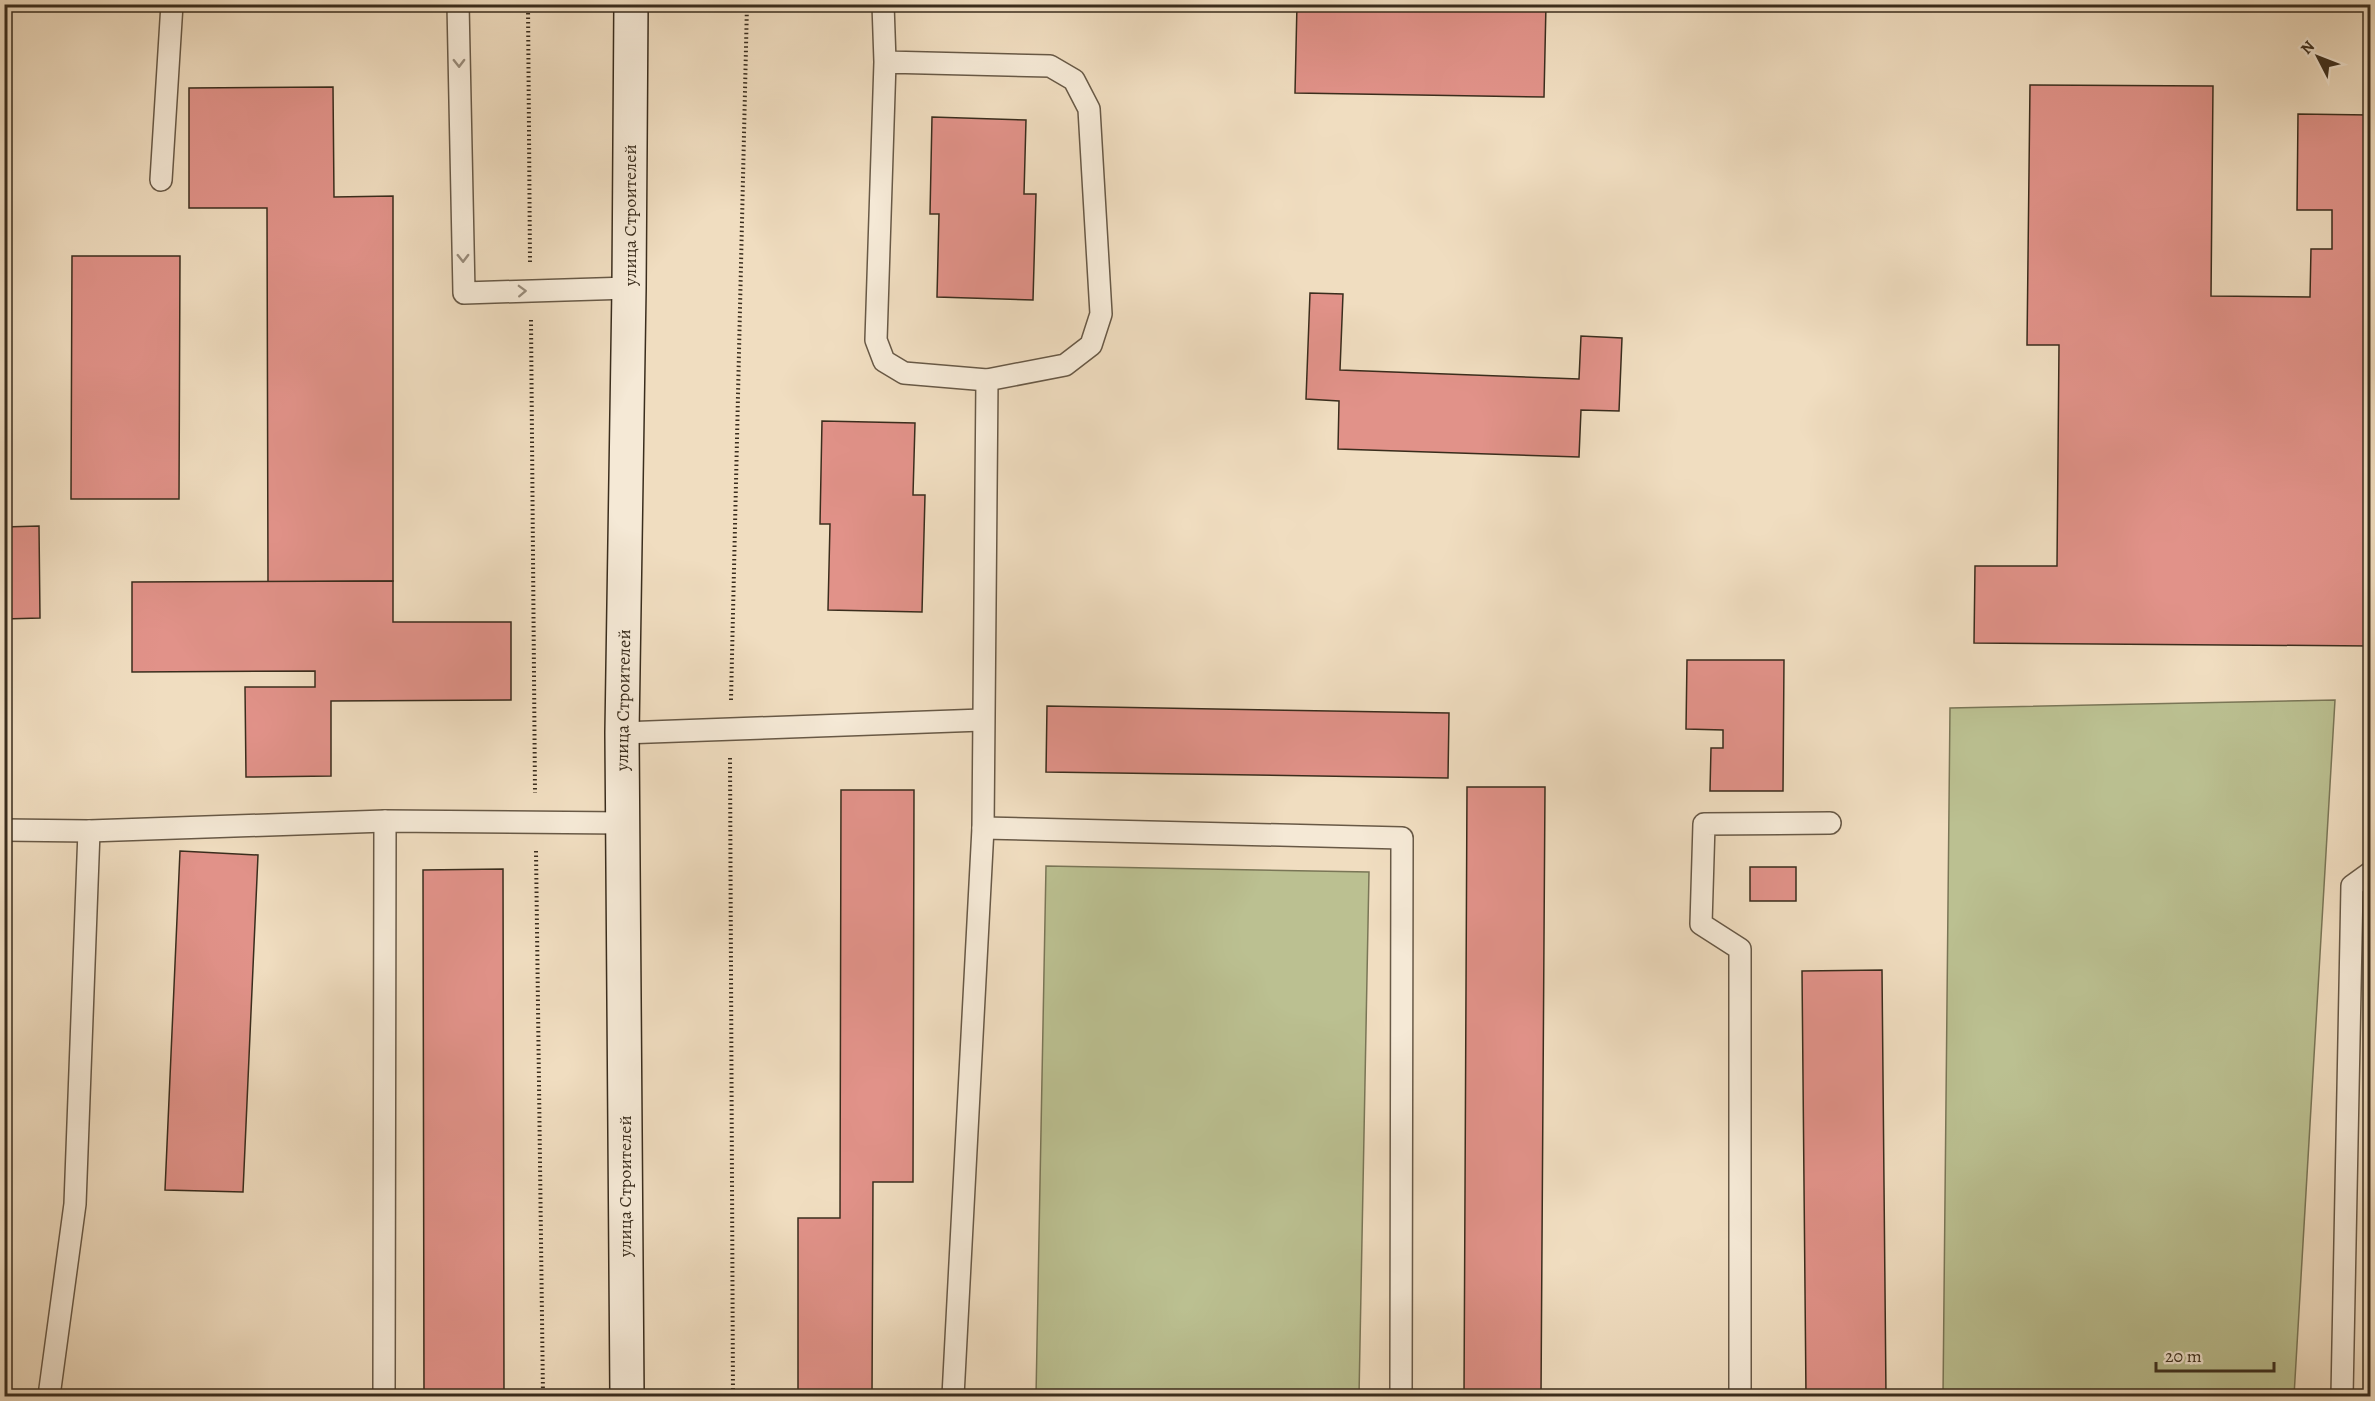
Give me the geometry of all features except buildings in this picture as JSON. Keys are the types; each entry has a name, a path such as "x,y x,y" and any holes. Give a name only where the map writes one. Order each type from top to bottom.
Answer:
{"street":[{"name":"улица Строителей","path":"627,1396 622,733 631,4"}],"lane":[{"path":"161,180 172,4"},
{"path":"458,4 464,293 629,288"},
{"path":"883,4 885,62 876,340 884,361 904,373 987,380 1065,365 1091,345 1101,314 1089,110 1074,80 1050,66 885,62"},
{"path":"953,1396 983,828 982,720 987,380"},
{"path":"622,733 730,731 982,720"},
{"path":"384,1396 385,821"},
{"path":"4,830 88,831 385,821 623,823"},
{"path":"1740,1396 1740,949 1701,924 1704,824 1830,823"},
{"path":"983,828 1402,838 1401,1396"},
{"path":"49,1396 75,1204 88,831"},
{"path":"2342,1396 2352,886 2370,873"}],"path":[{"path":"528,4 535,822 543,1396"},
{"path":"733,1396 730,731 747,4"}],"green space":[{"path":"2335,700 2294,1396 1943,1396 1950,708"},
{"path":"1046,866 1369,872 1359,1396 1036,1396"}]}
